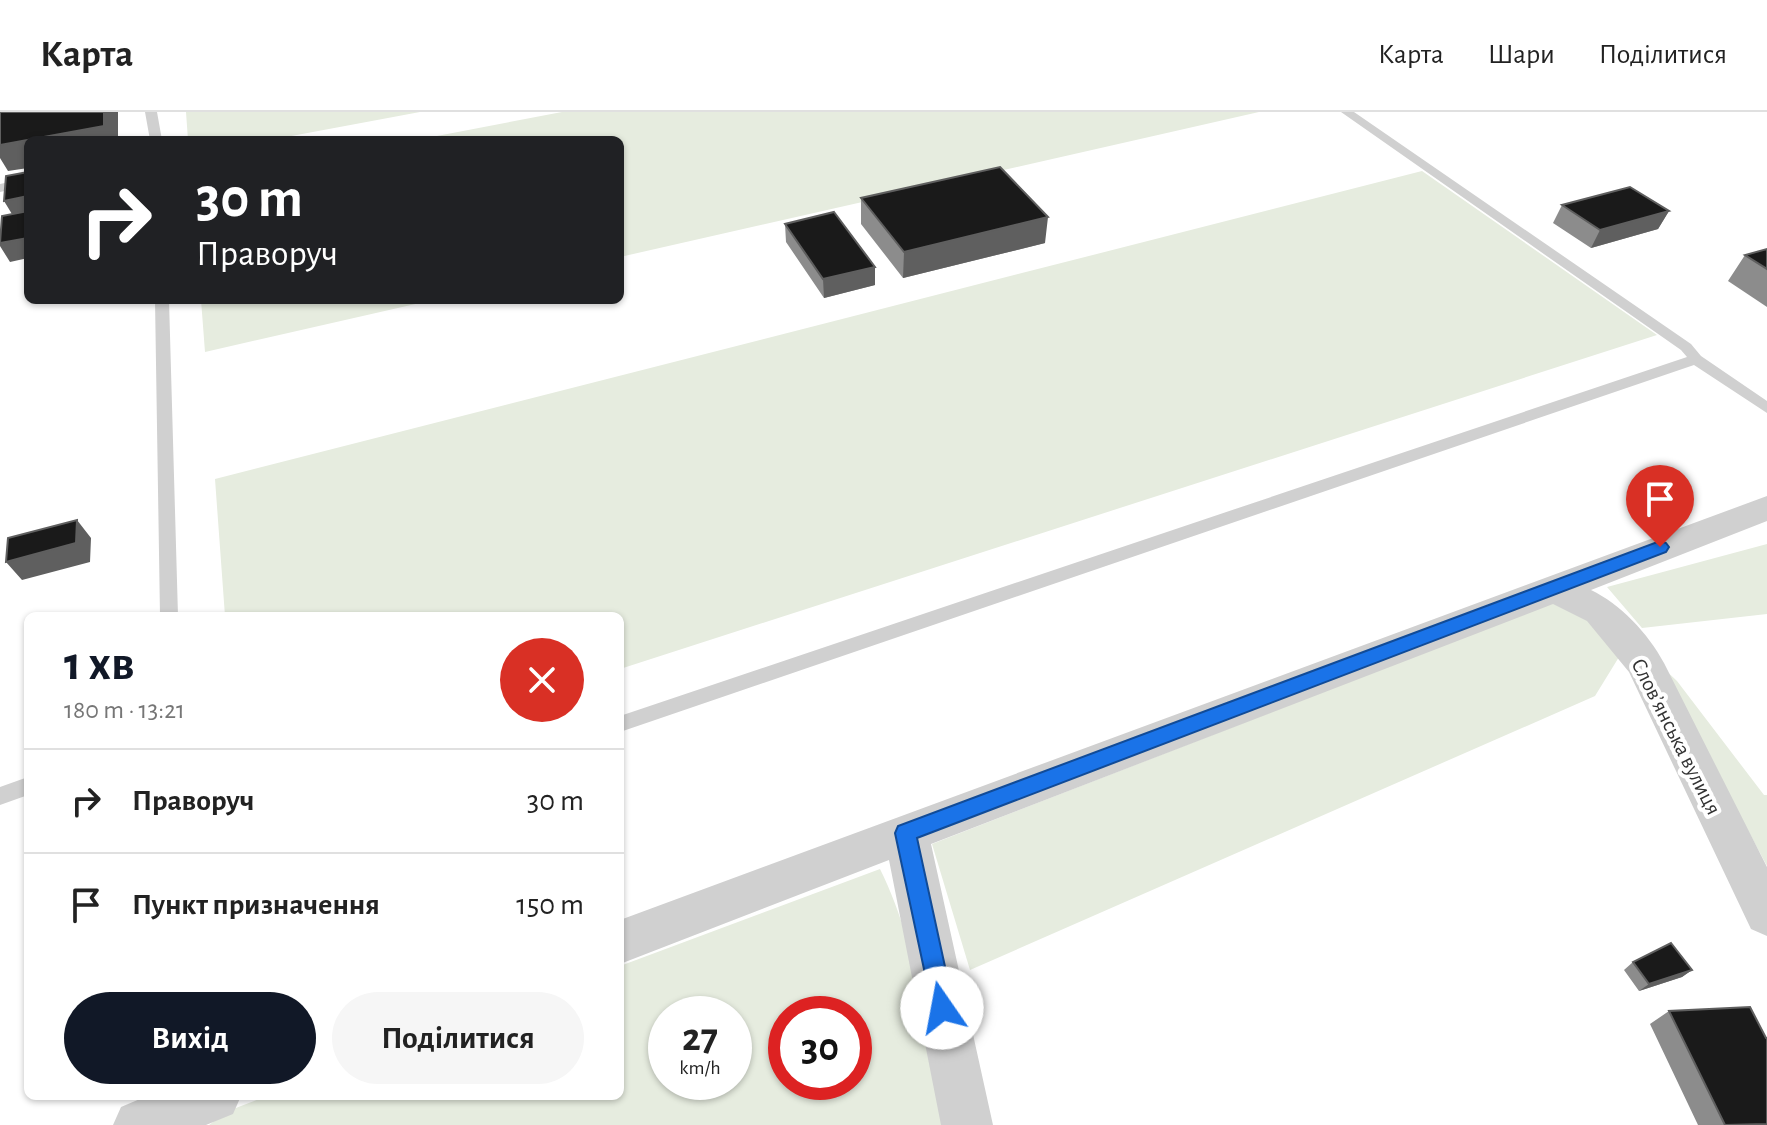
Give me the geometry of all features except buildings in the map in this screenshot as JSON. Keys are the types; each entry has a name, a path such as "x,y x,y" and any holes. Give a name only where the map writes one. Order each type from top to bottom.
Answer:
{"street":[{"path":"624,940 1767,508"},
{"name":"Словʼянська вулиця","path":"1553,587 1600,611 1644,663 1767,914"},
{"path":"906,833 967,1125"}],"lane":[{"path":"151,112 155,136"},
{"path":"1347,112 1686,347 1696,359 1767,408"},
{"path":"0,188 24,183"},
{"path":"162,304 169,612"},
{"path":"624,723 1696,359"},
{"path":"0,796 24,787"}],"shaded area":[{"path":"186,112 420,112 291,136 188,136"},
{"path":"562,112 1259,112 624,256 624,136 437,136"},
{"path":"1422,171 1657,335 624,668 624,612 225,612 215,479"},
{"path":"201,304 415,304 205,352"},
{"path":"1767,544 1767,614 1642,628 1607,587"},
{"path":"1554,602 1588,620 1619,657 1595,696 970,970 932,844"},
{"path":"1659,664 1677,681 1767,795 1767,866"},
{"path":"880,869 893,898 913,961 945,1125 209,1125 228,1111 257,1100 624,1100 624,965"}],"route":[{"path":"942,1008 906,833 1660,547"}]}
